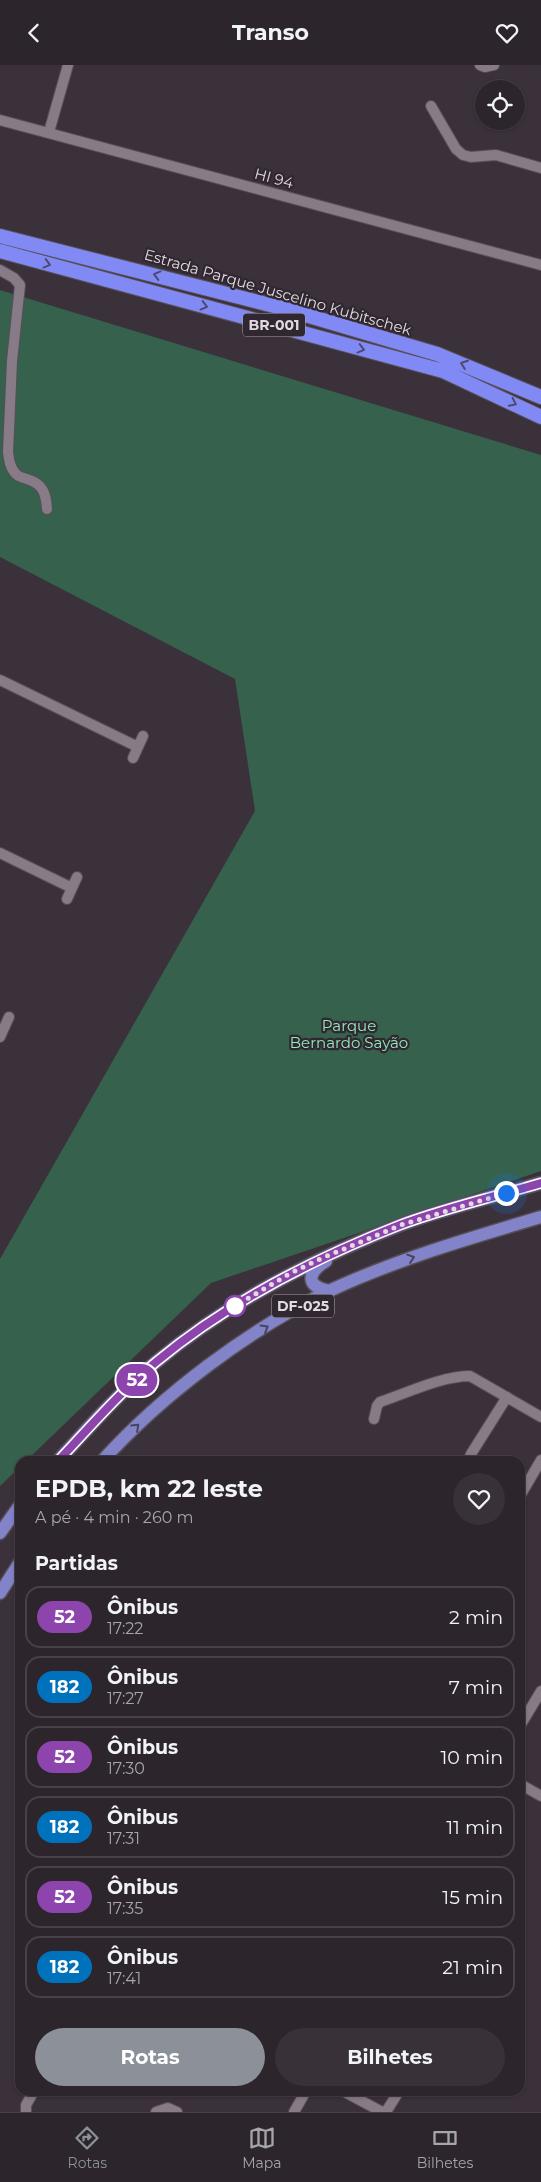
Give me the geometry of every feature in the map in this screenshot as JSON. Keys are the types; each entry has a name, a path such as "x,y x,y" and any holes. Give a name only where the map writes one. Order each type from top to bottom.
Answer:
{"highway":[{"name":"Estrada Parque Juscelino Kubitschek","path":"0,236 282,308 401,343 445,357 541,397"},
{"name":"Estrada Parque Juscelino Kubitschek","path":"0,251 443,371 541,417"}],"main road":[{"name":"DF-025","path":"63,1456 90,1426 156,1362 216,1318 282,1278 401,1225 541,1183"},
{"name":"DF-025","path":"107,1456 162,1403 210,1364 264,1328 330,1291 408,1258 541,1217"},
{"path":"330,1291 316,1287 312,1283 311,1276 313,1270 349,1247"},
{"path":"0,1533 15,1512"},
{"path":"0,1593 15,1570"}],"street":[{"path":"49,133 68,65"},
{"path":"480,65 485,67 494,65"},
{"path":"431,106 456,149 463,155 471,157 496,155 541,168"},
{"name":"HI 94","path":"0,120 541,265"},
{"path":"0,270 14,278 20,285 12,361 8,452 10,466 15,474 35,481 43,488 46,495 47,509"},
{"path":"0,680 138,747"},
{"path":"133,758 143,736"},
{"path":"0,853 72,888"},
{"path":"67,899 78,877"},
{"path":"1,1030 9,1017"},
{"path":"497,1230 541,1222"},
{"path":"374,1419 380,1402 451,1378 470,1377 541,1417"},
{"path":"470,1456 507,1397"},
{"path":"525,1487 541,1460"},
{"path":"525,1718 541,1691"},
{"path":"525,1787 541,1796"},
{"path":"26,2112 31,2096"},
{"path":"294,2112 303,2096"},
{"path":"352,2096 382,2112"},
{"path":"386,2112 396,2096"},
{"path":"156,2112 168,2108 177,2112"}],"green space":[{"name":"Parque Bernardo Sayão","path":"0,290 541,455 541,1171 211,1283 31,1456 15,1456 15,1472 0,1486 0,1259 255,811 235,679 0,557"}],"bus line":[{"name":"52","path":"63,1456 90,1426 156,1362 216,1318 291,1273 401,1225 541,1183"}],"route":[{"path":"235,1306 230,1309 291,1273 401,1225 506,1193"}]}
